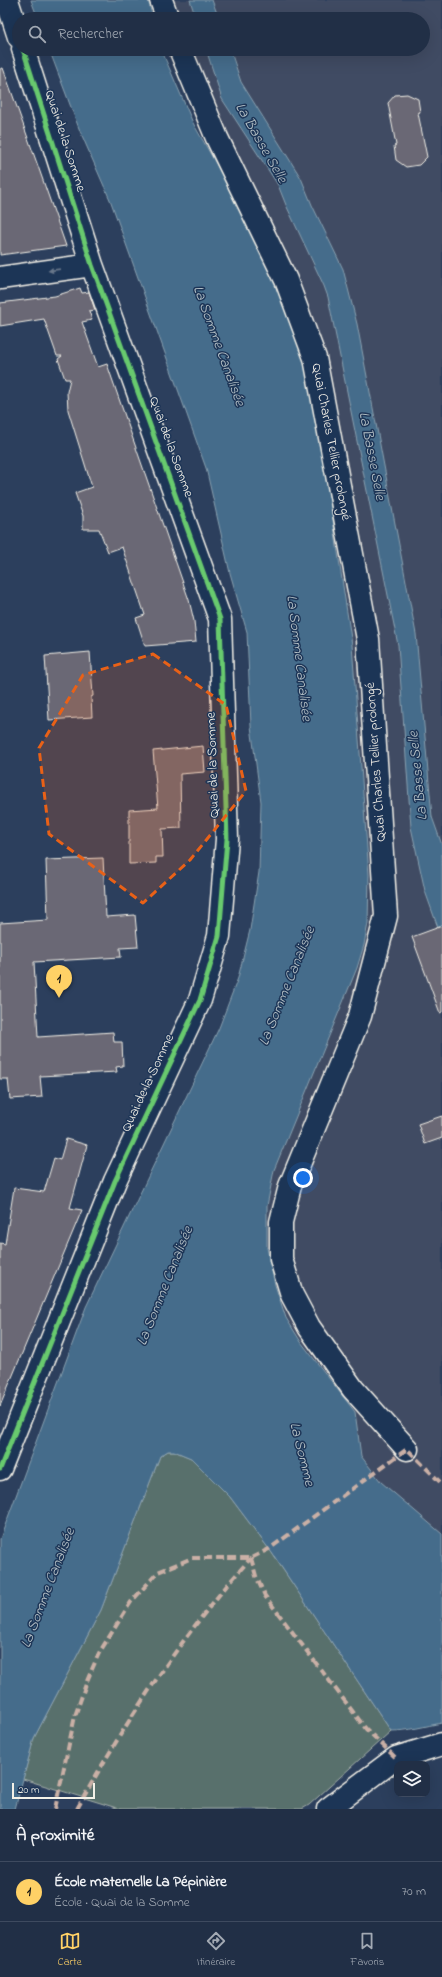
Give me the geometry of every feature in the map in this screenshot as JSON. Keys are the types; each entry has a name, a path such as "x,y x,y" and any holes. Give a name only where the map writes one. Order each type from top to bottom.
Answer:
{"street":[{"path":"7,0 12,15"},
{"path":"161,0 165,12"},
{"name":"Quai de la Somme","path":"0,1469 115,1181 200,1000 219,936 227,839 220,619 92,265 25,56"},
{"name":"Quai Charles Tellier prolongé","path":"183,56 217,138 286,280 315,358 368,639 386,916 360,1016 290,1186 281,1222 281,1259 292,1295 310,1327 353,1389 407,1450"},
{"path":"0,278 92,265"},
{"path":"328,1809 396,1758 442,1744"}],"highlighted area":[{"path":"153,654 226,705 246,791 190,860 143,903 49,834 39,748 83,675"}],"shaded area":[{"path":"169,0 442,0 442,1550 143,1271 341,893 282,355 187,56 430,56 430,12 173,12"}],"green space":[{"path":"168,1451 174,1451 191,1458 230,1497 272,1553 391,1731 309,1805 302,1809 120,1809 23,1779 34,1738 101,1610 160,1456"}],"water":[{"path":"31,0 148,0 151,12 35,12"},
{"path":"190,0 212,0 216,12 194,12"},
{"path":"52,56 164,56 193,123 271,261 311,376 352,645 369,875 368,923 364,945 357,968 274,1170 267,1206 267,1248 275,1285 286,1318 301,1342 355,1412 361,1456 381,1482 442,1534 442,1723 391,1731 272,1553 230,1497 191,1458 174,1451 168,1451 160,1456 101,1610 34,1738 15,1809 0,1809 0,1539 86,1307 219,1028 238,978 250,930 259,872 261,802 251,726 247,632 230,573 206,468 111,202 80,131"},
{"name":"La Basse Selle","path":"208,56 232,56 241,82 301,178 312,205 343,269 357,324 416,634 432,817 442,845 442,939 425,891 411,827 398,645 328,297 278,185 222,99"}],"building":[{"path":"3,68 66,246 0,255 0,69"},
{"path":"407,94 418,99 420,112 418,113 427,157 419,165 406,167 396,160 394,146 396,145 388,103 395,95"},
{"path":"80,288 82,293 89,292 95,310 89,311 92,320 82,322 98,367 107,364 189,600 194,621 196,642 145,646 136,618 145,615 122,547 108,552 99,529 83,529 83,516 75,493 92,487 68,410 67,392 70,379 65,379 58,359 62,356 57,356 44,319 0,326 0,303 55,296"},
{"path":"90,652 93,696 91,697 92,717 49,720 45,656"},
{"path":"203,746 205,772 180,774 181,828 162,829 163,857 156,857 156,863 129,864 129,810 158,808 153,751"},
{"path":"103,858 106,917 135,915 138,947 120,948 121,957 34,962 38,1037 113,1032 114,1042 122,1042 123,1066 116,1067 117,1072 40,1076 42,1097 10,1099 8,1079 0,1079 0,923 48,920 46,860"},
{"path":"442,926 442,1012 440,1013 412,937"},
{"path":"442,1116 442,1138 425,1144 418,1124"},
{"path":"66,1139 87,1145 70,1208 82,1210 0,1406 0,1243 5,1244 14,1188 44,1192 54,1158 60,1160"}],"marked path":[{"path":"55,1809 75,1716 87,1681 99,1653 131,1602 158,1572 192,1558 251,1558 269,1549 407,1449 442,1484"},
{"path":"251,1558 256,1576 265,1596 366,1729 396,1758"},
{"path":"77,1809 115,1743 179,1647 202,1616 251,1558"}],"cycle path":[{"path":"0,1469 115,1181 200,1000 219,936 227,839 220,619 92,265 25,56"}],"place":[{"name":"École maternelle La Pépinière","path":"59,998"}],"water label":[{"name":"La Somme Canalisée","path":"219,346"},
{"name":"La Somme Canalisée","path":"299,658"},
{"name":"La Somme Canalisée","path":"287,986"},
{"name":"La Somme Canalisée","path":"165,1286"},
{"name":"La Somme","path":"302,1454"},
{"name":"La Somme Canalisée","path":"48,1588"}]}
